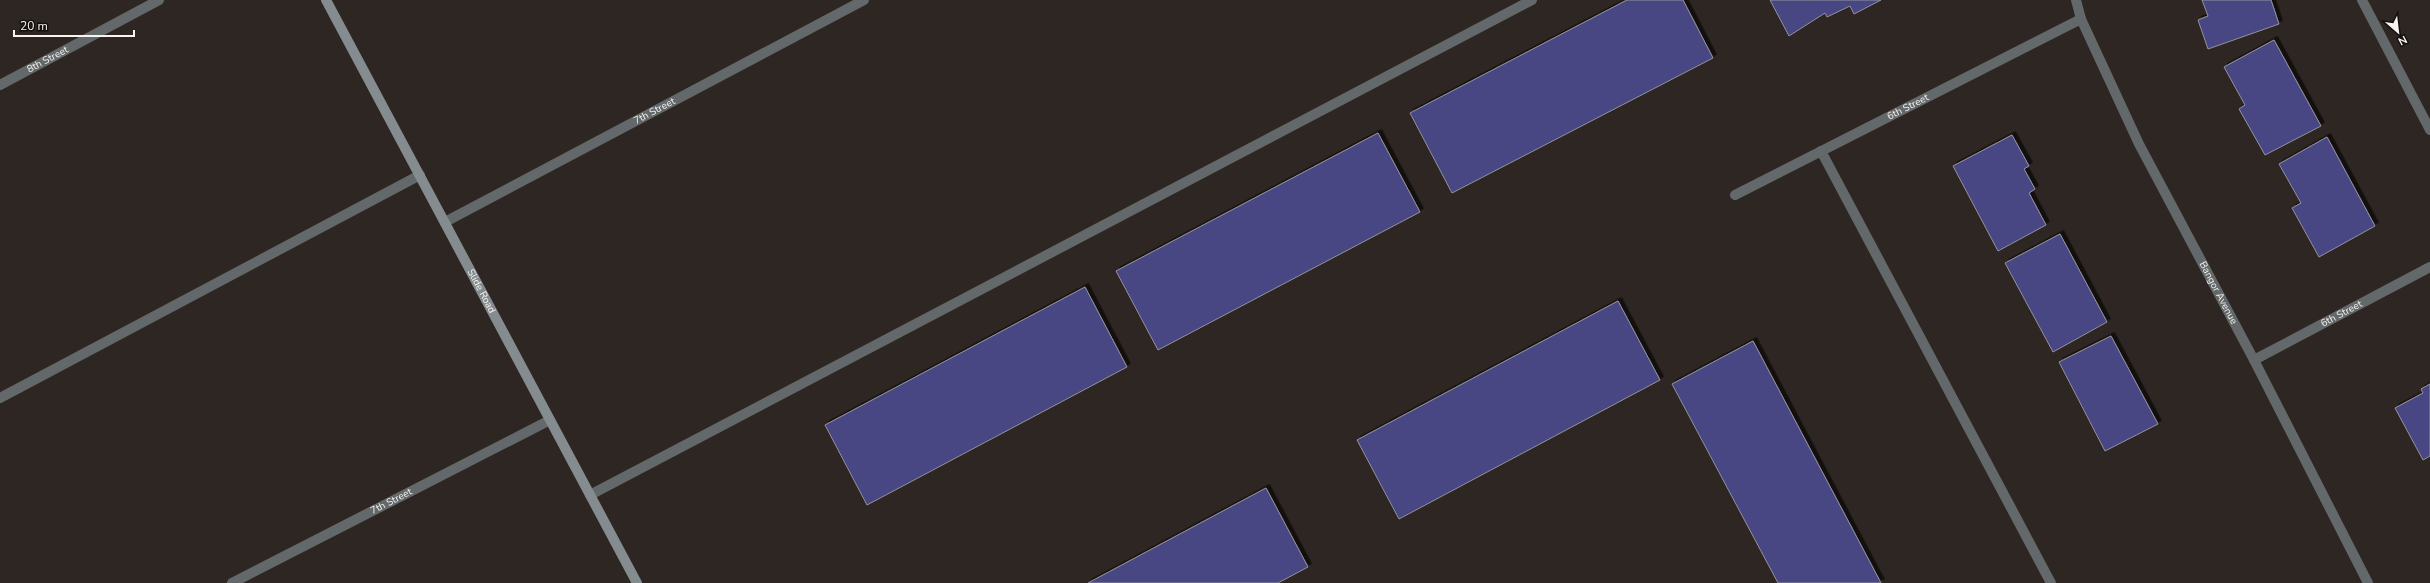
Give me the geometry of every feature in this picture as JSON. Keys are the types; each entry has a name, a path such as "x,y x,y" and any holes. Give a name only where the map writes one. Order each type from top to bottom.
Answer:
{"main road":[{"name":"Slide Road","path":"326,0 637,583"}],"street":[{"name":"8th Street","path":"0,85 159,0"},
{"name":"7th Street","path":"445,222 864,0"},
{"path":"590,495 1532,0"},
{"name":"Bangor Avenue","path":"2076,0 2081,20 2139,144 2254,360 2368,583"},
{"path":"2362,0 2430,130"},
{"name":"6th Street","path":"1735,195 2081,20"},
{"path":"1821,151 2051,583"},
{"path":"0,398 420,176"},
{"name":"6th Street","path":"2254,360 2430,268"},
{"name":"7th Street","path":"232,583 550,420"}],"building":[{"path":"1627,0 1683,0 1713,58 1452,193 1410,113"},
{"path":"1770,0 1881,0 1854,14 1850,6 1827,17 1825,13 1789,36"},
{"path":"2202,0 2271,0 2279,24 2208,49 2198,20 2208,16"},
{"path":"2274,40 2321,126 2265,155 2239,109 2245,105 2224,67"},
{"path":"1378,133 1420,212 1158,350 1116,271"},
{"path":"2012,135 2029,166 2024,169 2035,189 2029,193 2046,225 1998,251 1953,166"},
{"path":"2327,137 2375,226 2319,257 2292,208 2301,203 2279,164"},
{"path":"2060,234 2107,322 2053,352 2005,263"},
{"path":"1085,287 1127,367 867,505 825,425"},
{"path":"1618,301 1660,380 1399,519 1357,440"},
{"path":"2111,336 2158,424 2105,451 2059,362"},
{"path":"1753,341 1881,583 1778,583 1672,384"},
{"path":"2430,384 2430,456 2423,460 2395,408 2423,393 2421,389"},
{"path":"1266,488 1308,567 1278,583 1088,583"}]}
